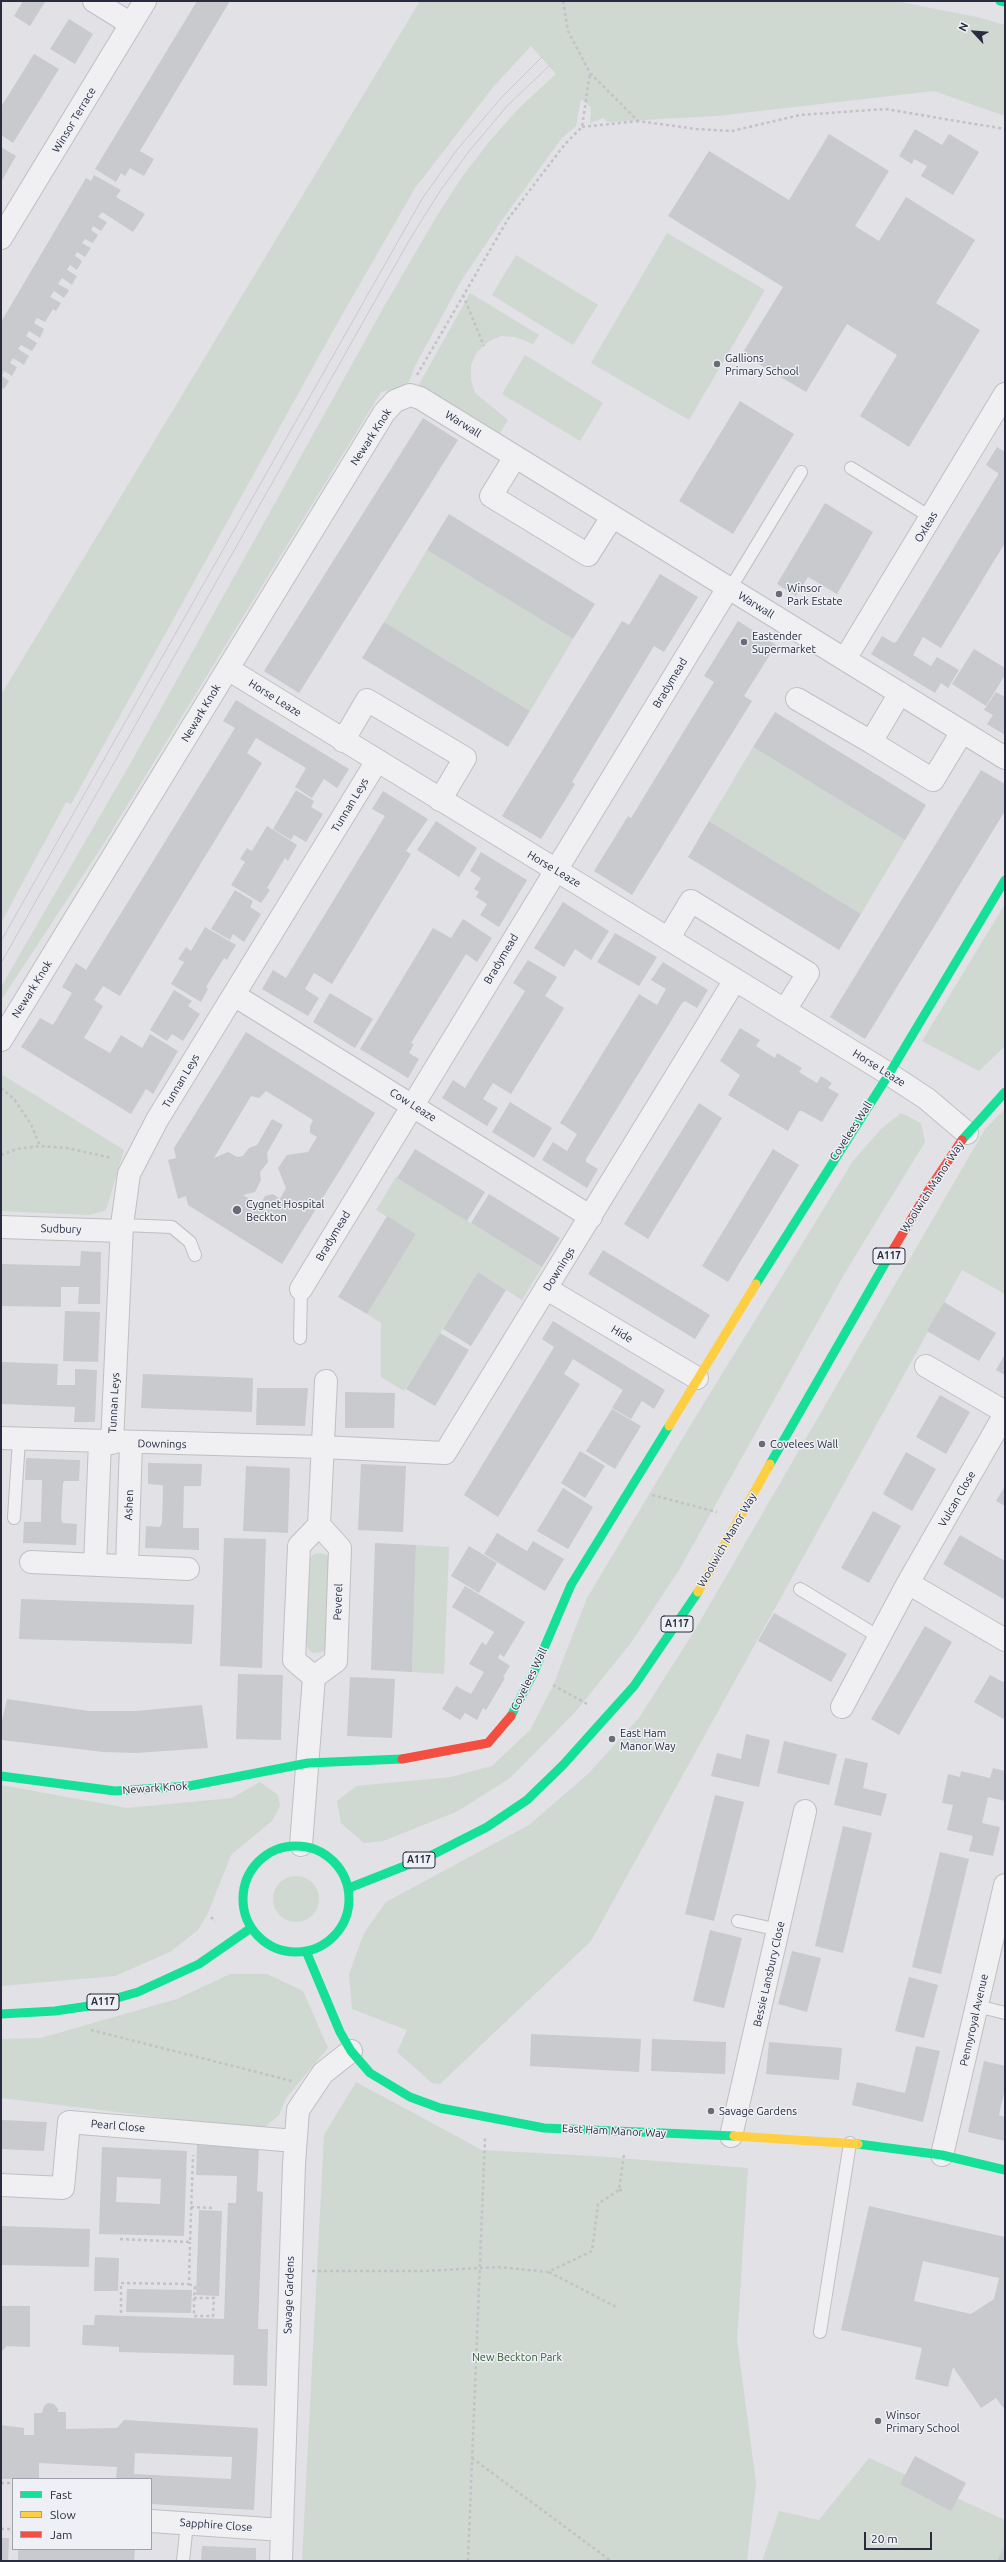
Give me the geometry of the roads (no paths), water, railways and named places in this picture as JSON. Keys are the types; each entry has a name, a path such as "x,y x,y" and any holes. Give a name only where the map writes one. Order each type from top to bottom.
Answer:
{"main road":[{"path":"1000,1 1005,2"},
{"name":"Covelees Wall","path":"308,1763 415,1758 488,1743 507,1723 533,1674 571,1585 820,1180 889,1074 1005,880"},
{"name":"Woolwich Manor Way","path":"348,1888 430,1856 487,1827 527,1800 563,1765 634,1686 701,1587 852,1317 928,1191 967,1133 1005,1092"},
{"name":"Newark Knok","path":"1,1776 115,1791 189,1786 308,1763"},
{"path":"301,1845 317,1849 332,1858 342,1872 348,1888 349,1905 345,1921 335,1935 322,1946 306,1951 290,1952 275,1948 261,1940 251,1928 243,1909 243,1889 250,1871 263,1856 281,1847 301,1845"},
{"name":"A117","path":"1,2014 89,2006 138,1992 199,1964 251,1928"},
{"name":"East Ham Manor Way","path":"306,1951 340,2032 351,2051 370,2073 410,2098 440,2108 544,2128 732,2136 850,2143 942,2155 1005,2170"}],"street":[{"path":"94,1 131,24"},
{"name":"Winsor Terrace","path":"2,232 145,1"},
{"name":"Oxleas","path":"844,659 932,518 998,423 1005,394"},
{"name":"Warwall","path":"410,395 420,398 1005,758"},
{"name":"Newark Knok","path":"1,1040 384,413 395,401 410,395"},
{"path":"515,457 491,496 588,556 612,516"},
{"name":"Bradymead","path":"301,1289 412,1104 729,589"},
{"name":"Horse Leaze","path":"228,669 343,741 889,1074 927,1099 967,1133"},
{"path":"871,742 900,693"},
{"path":"797,699 933,780 962,732"},
{"path":"343,741 367,700 465,758 440,800"},
{"name":"Tunnan Leys","path":"114,1443 122,1228 125,1191 133,1165 157,1120 377,761"},
{"path":"668,939 692,901 808,973 785,1010"},
{"name":"Downings","path":"10,1438 114,1443 322,1447 445,1453 547,1289 735,980"},
{"name":"Cow Leaze","path":"234,995 412,1104 591,1217"},
{"name":"Sudbury","path":"1,1227 122,1228"},
{"name":"Hide","path":"547,1289 697,1378"},
{"name":"Vulcan Close","path":"842,1707 908,1583 1005,1413 926,1366"},
{"path":"301,1845 314,1677 294,1660 299,1546 319,1525 326,1381"},
{"path":"95,1565 114,1443"},
{"name":"Ashen","path":"114,1443 127,1566"},
{"name":"Peverel","path":"314,1677 336,1661 340,1548 319,1525"},
{"path":"31,1562 188,1569"},
{"path":"908,1583 1005,1640"},
{"name":"Bessie Lansbury Close","path":"732,2136 805,1811"},
{"name":"Pennyroyal Avenue","path":"942,2155 1005,1885"},
{"name":"Savage Gardens","path":"280,2561 295,2141 298,2110 323,2073 351,2051"},
{"name":"Pearl Close","path":"1,2185 64,2188 69,2122 295,2141"},
{"name":"Sapphire Close","path":"152,2521 282,2530"}],"lane":[{"path":"851,468 932,518"},
{"path":"729,589 801,472"},
{"path":"122,1228 172,1227 190,1242 195,1255"},
{"name":"Bradymead","path":"300,1338 301,1289"},
{"path":"10,1438 14,1518"},
{"path":"800,1589 879,1637"},
{"path":"738,1921 779,1930"},
{"path":"977,2006 1005,2013"},
{"path":"820,2332 850,2143"},
{"path":"183,2561 187,2523"}],"tram line":[{"path":"1,941 422,199 456,151 501,98 542,57"},
{"path":"1,963 410,239 440,191 470,150 508,105 549,66"}],"place":[{"name":"Gallions Primary School","path":"717,364"},
{"name":"Winsor Park Estate","path":"779,594"},
{"name":"Eastender Supermarket","path":"744,642"},
{"name":"Cygnet Hospital Beckton","path":"237,1210"},
{"name":"Covelees Wall","path":"762,1444"},
{"name":"East Ham Manor Way","path":"612,1739"},
{"name":"Savage Gardens","path":"711,2111"},
{"name":"Winsor Primary School","path":"878,2421"}],"park label":[{"name":"New Beckton Park","path":"517,2357"}]}
